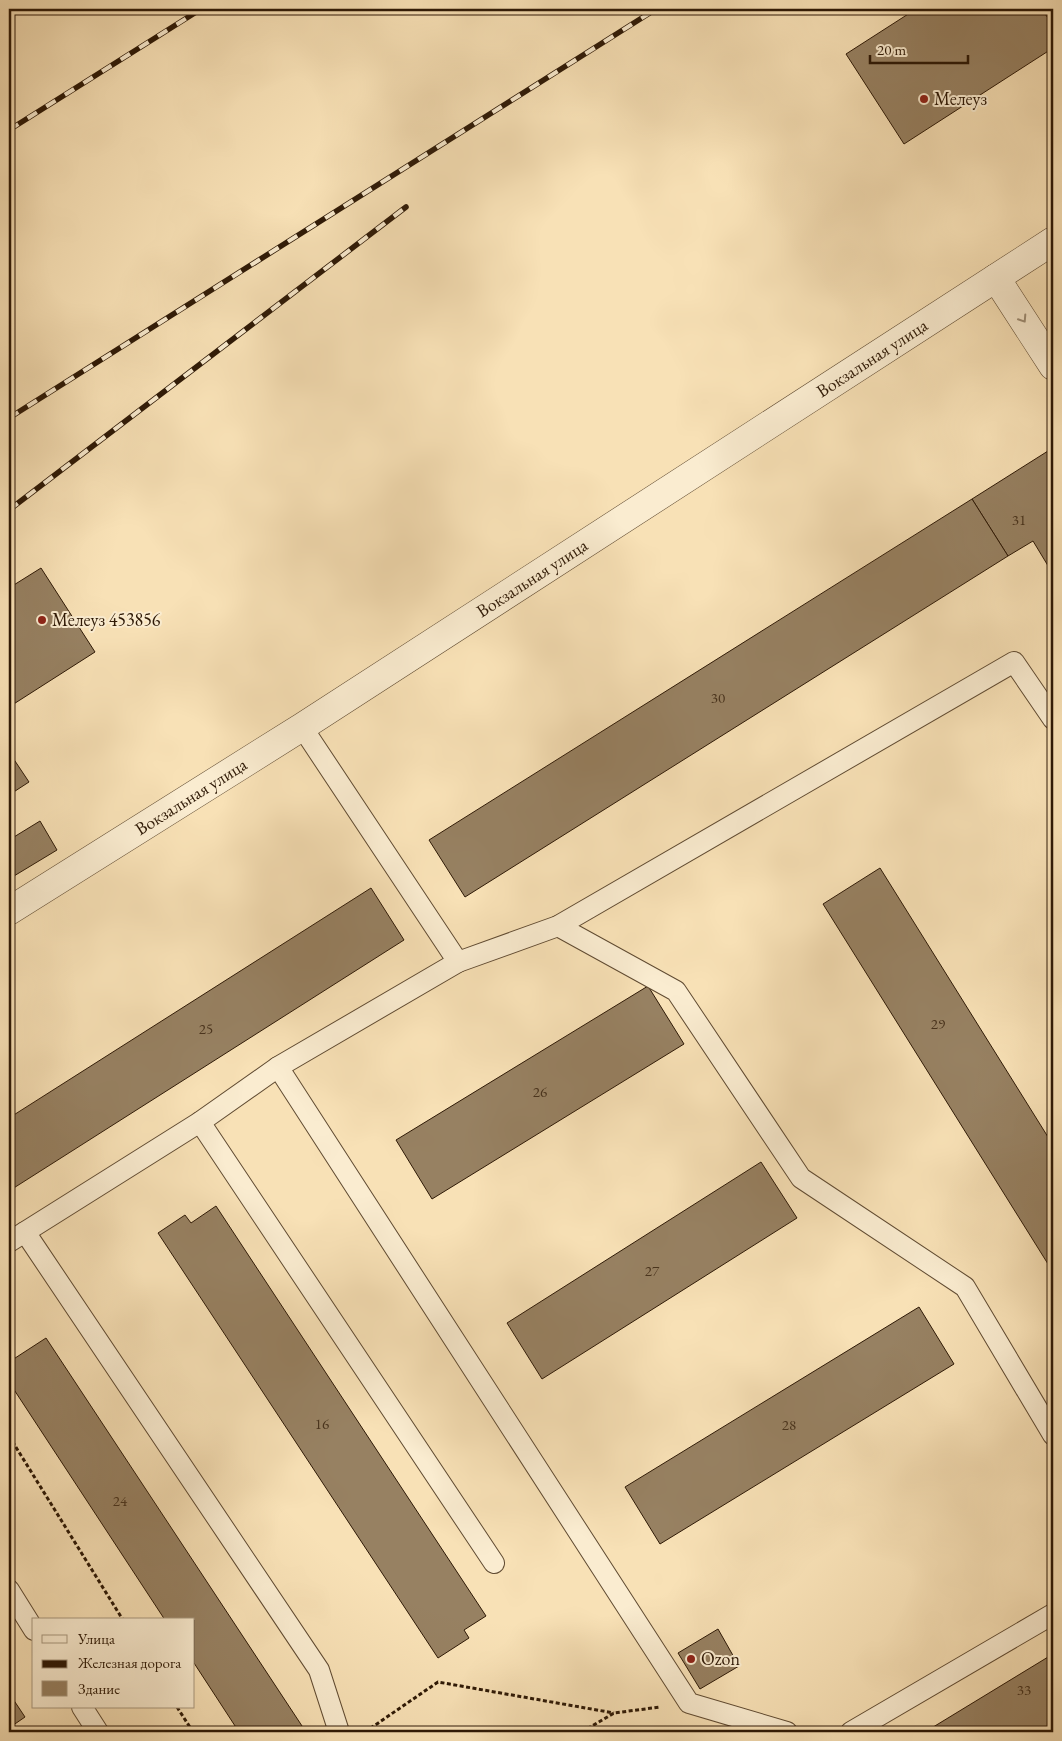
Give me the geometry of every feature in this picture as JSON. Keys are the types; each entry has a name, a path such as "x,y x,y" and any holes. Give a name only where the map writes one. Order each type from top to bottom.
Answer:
{"street":[{"name":"Вокзальная улица","path":"9,911 302,727 1053,241"},
{"path":"996,278 1053,366"}],"lane":[{"path":"339,1732 319,1670 17,1237 200,1122 278,1067 458,962 558,926 1014,662 1053,719"},
{"path":"302,727 458,962"},
{"path":"558,926 676,991 801,1178 965,1287 1053,1435"},
{"path":"278,1067 689,1703 787,1732"},
{"path":"200,1122 494,1563"},
{"path":"9,1590 32,1627"},
{"path":"851,1732 1053,1614"},
{"path":"83,1708 98,1732"}],"path":[{"path":"9,1436 122,1618"},
{"path":"364,1732 438,1682 614,1713 689,1703"},
{"path":"178,1708 193,1732"},
{"path":"582,1732 614,1713"}],"building":[{"name":"Мелеуз","path":"916,9 1042,9 1053,26 1053,48 904,144 846,54"},
{"path":"1048,451 1053,458 1053,574 1033,541 1008,556 972,499"},
{"path":"972,499 1008,556 465,897 429,840"},
{"name":"Мелеуз 453856","path":"41,568 95,652 9,707 9,588"},
{"path":"9,752 29,782 9,795"},
{"path":"40,821 57,850 9,879 9,840"},
{"path":"880,868 1053,1145 1053,1272 823,904"},
{"path":"371,888 404,940 9,1191 9,1118"},
{"path":"648,986 684,1044 432,1199 396,1140"},
{"path":"761,1162 797,1218 542,1379 507,1323"},
{"path":"216,1206 486,1616 464,1630 469,1638 438,1658 158,1233 185,1215 191,1223"},
{"path":"919,1307 954,1364 660,1544 625,1487"},
{"path":"46,1338 306,1732 239,1732 195,1665 195,1618 164,1618 9,1382 9,1362"},
{"path":"718,1629 739,1666 700,1689 678,1653"},
{"path":"1053,1654 1053,1726 1043,1732 925,1732"},
{"path":"9,1693 25,1717 9,1728"}],"railway":[{"path":"9,130 201,9"},
{"path":"9,418 656,9"},
{"path":"9,510 406,207"}],"place":[{"name":"Мелеуз","path":"924,99"},
{"name":"Мелеуз 453856","path":"42,620"},
{"name":"Ozon","path":"691,1659"}]}
